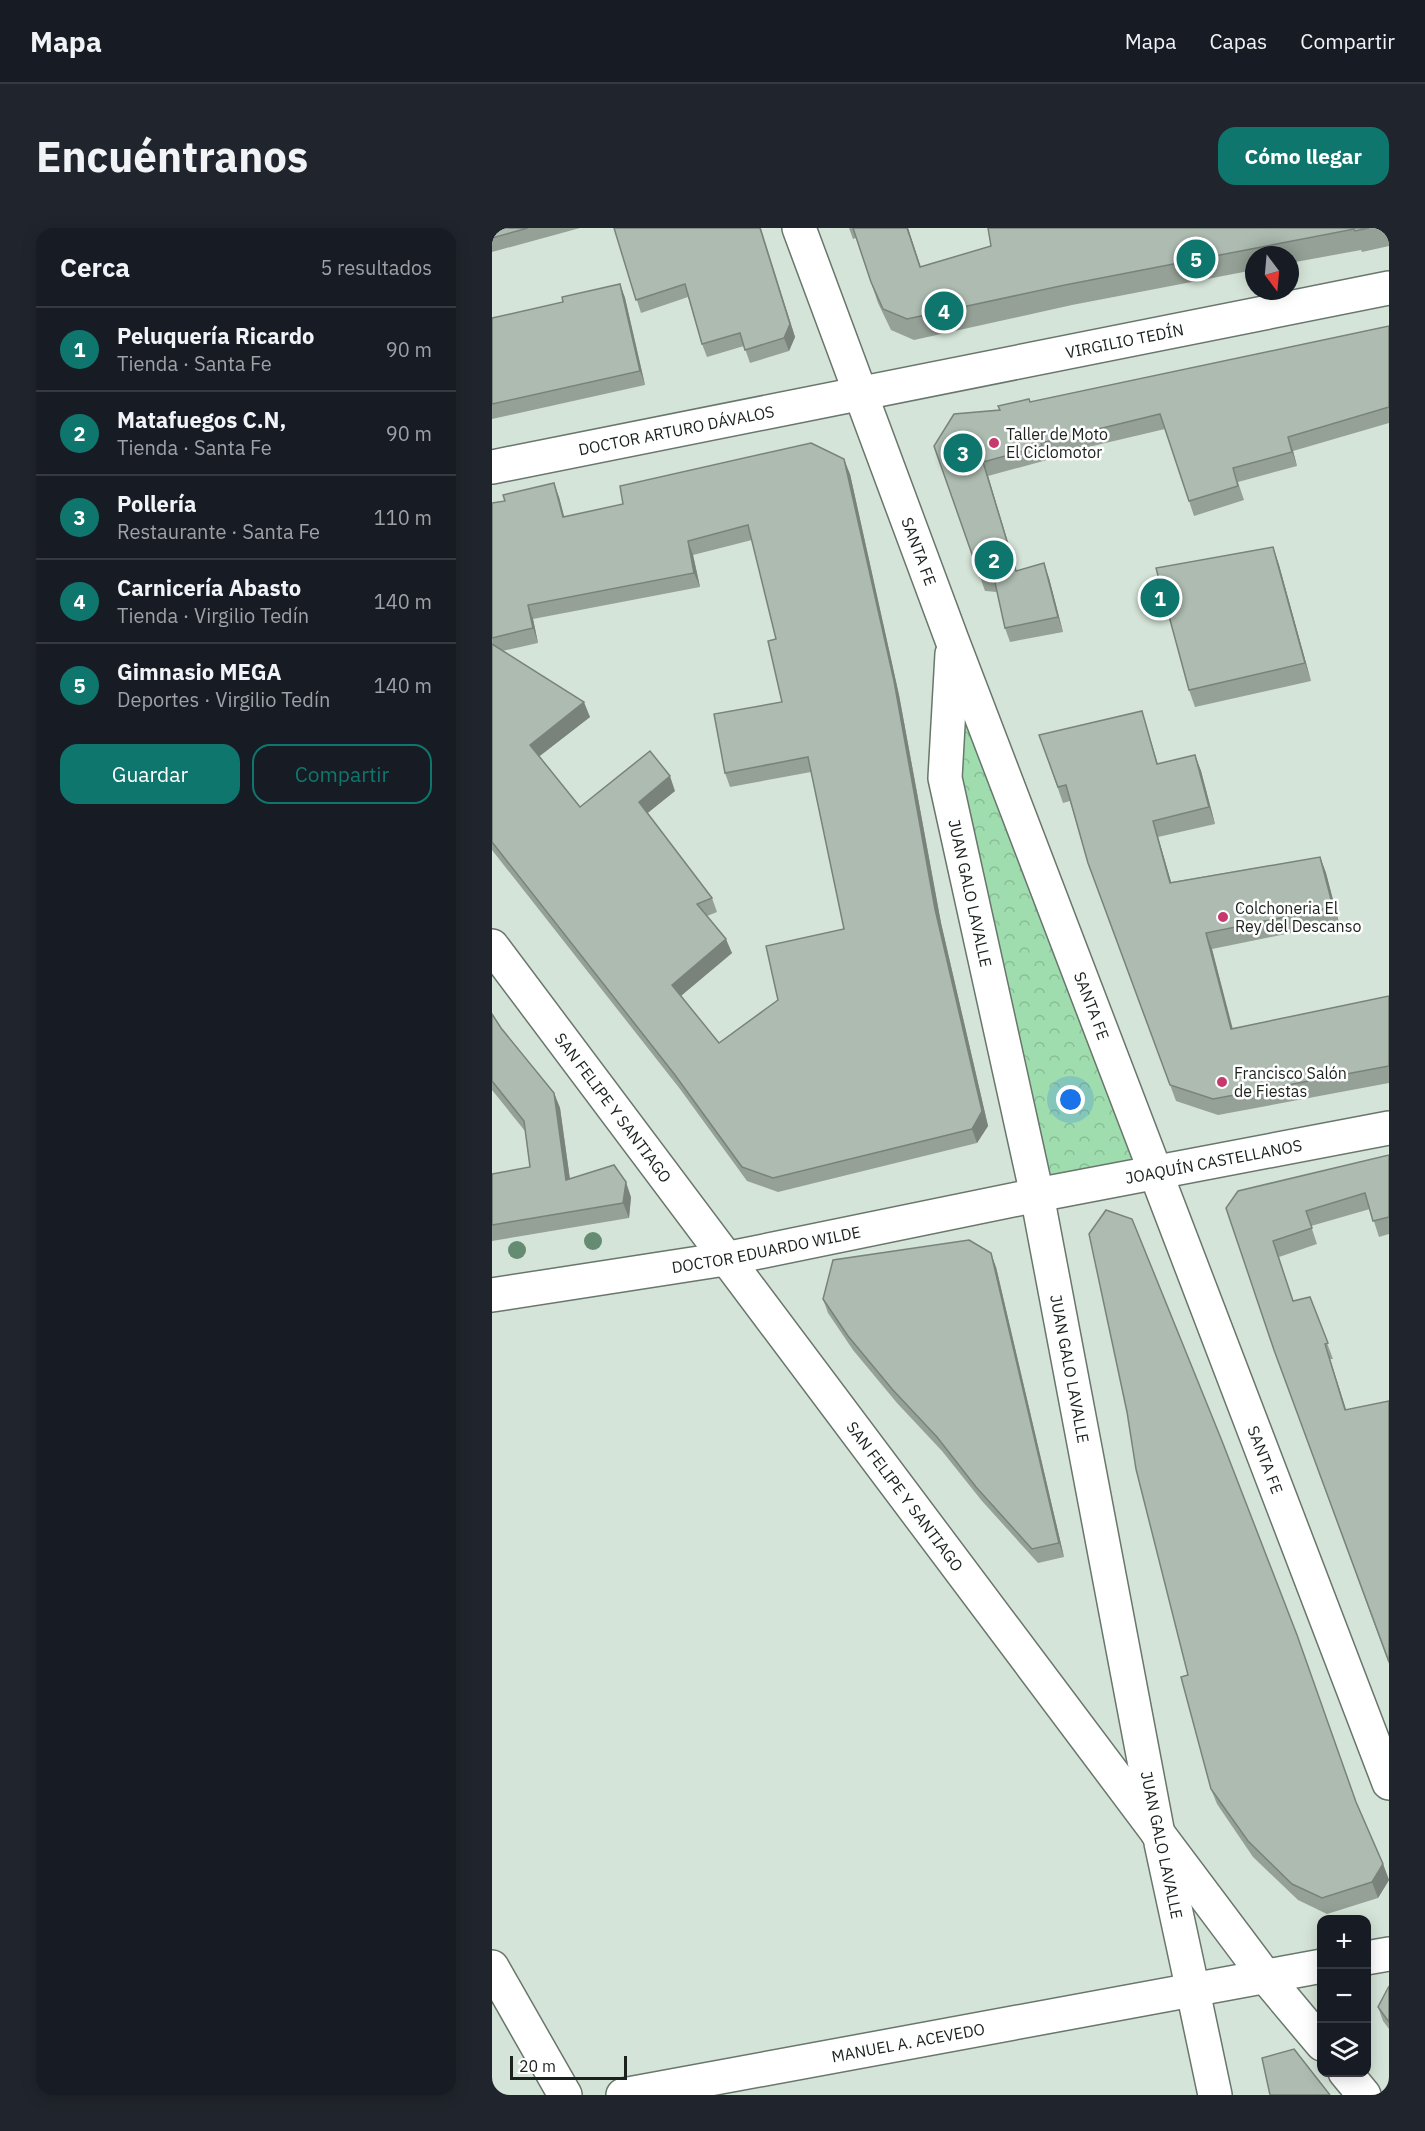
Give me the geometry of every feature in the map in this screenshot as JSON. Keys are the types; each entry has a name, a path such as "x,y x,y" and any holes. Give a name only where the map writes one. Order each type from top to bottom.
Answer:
{"street":[{"name":"SANTA FE","path":"799,228 952,640 1389,1783"},
{"name":"VIRGILIO TEDÍN","path":"861,394 1389,288"},
{"name":"DOCTOR ARTURO DÁVALOS","path":"492,467 861,394"},
{"name":"JUAN GALO LAVALLE","path":"952,640 945,778 1037,1195 1158,1834 1215,2095"},
{"name":"SAN FELIPE Y SANTIAGO","path":"492,946 1265,1976 1317,2038"},
{"name":"JOAQUÍN CASTELLANOS","path":"1037,1195 1389,1128"},
{"name":"DOCTOR EDUARDO WILDE","path":"492,1295 725,1259 1037,1195"},
{"path":"1371,1957 1389,1954"},
{"path":"492,1966 565,2095"},
{"name":"MANUEL A. ACEVEDO","path":"623,2095 1317,1967"},
{"path":"1348,2077 1364,2095"}],"green space":[{"path":"952,655 1148,1170 1040,1189 948,780"}],"building":[{"path":"492,228 528,228 492,238"},
{"path":"614,228 760,228 790,324 784,338 745,350 740,333 702,344 685,284 636,300"},
{"path":"853,228 907,228 920,267 991,246 988,228 1369,228 1266,246 1245,246 1245,250 907,319 883,309 871,282"},
{"path":"620,284 640,371 492,404 492,318 563,302 562,297"},
{"path":"1389,326 1389,407 1288,437 1292,452 1233,468 1238,486 1189,501 1160,414 1041,443 1042,446 983,462 1016,571 1044,563 1058,617 1005,628 994,578 980,577 934,446 954,414 1000,410 998,406 1029,399 1030,402"},
{"path":"811,443 844,459 894,681 935,909 982,1111 972,1129 773,1178 742,1167 675,1075 492,842 492,644 584,702 530,745 580,807 650,751 670,776 639,802 712,898 697,904 726,939 672,985 719,1043 778,1000 766,946 844,929 808,757 725,773 714,714 782,702 768,641 776,639 748,525 688,541 694,573 528,605 533,628 492,638 492,503 505,501 503,495 554,483 563,517 623,504 620,486"},
{"path":"1273,547 1305,663 1189,690 1156,568"},
{"path":"1142,711 1157,764 1195,755 1209,807 1153,821 1170,883 1320,857 1333,907 1206,933 1231,1029 1389,996 1389,1066 1213,1099 1170,1085 1088,863 1066,785 1058,787 1039,735"},
{"path":"492,1014 554,1093 566,1180 614,1165 626,1182 623,1203 492,1225 492,1174 530,1167 524,1121 492,1081"},
{"path":"1389,1155 1389,1217 1373,1221 1365,1193 1306,1211 1312,1228 1273,1241 1293,1301 1310,1297 1328,1343 1325,1344 1345,1410 1389,1401 1389,1662 1274,1350 1226,1208 1238,1191"},
{"path":"1106,1210 1132,1219 1222,1441 1297,1635 1356,1802 1383,1864 1372,1882 1322,1898 1292,1884 1248,1841 1211,1789 1181,1677 1188,1675 1136,1469 1127,1412 1089,1234"},
{"path":"969,1240 991,1253 1059,1543 1032,1549 976,1487 937,1437 892,1389 848,1336 823,1299 833,1260"},
{"path":"1389,1986 1389,2022 1378,2007"},
{"path":"1294,2049 1330,2095 1270,2095 1262,2058"}],"place":[{"name":"Gimnasio MEGA","path":"1196,259"},
{"name":"Carnicería Abasto","path":"944,311"},
{"name":"Taller de Moto El Ciclomotor","path":"994,443"},
{"name":"Pollería","path":"963,453"},
{"name":"Matafuegos C.N,","path":"994,560"},
{"name":"Peluquería Ricardo","path":"1160,598"},
{"name":"Colchoneria El Rey del Descanso","path":"1223,917"},
{"name":"Francisco Salón de Fiestas","path":"1222,1082"}]}
